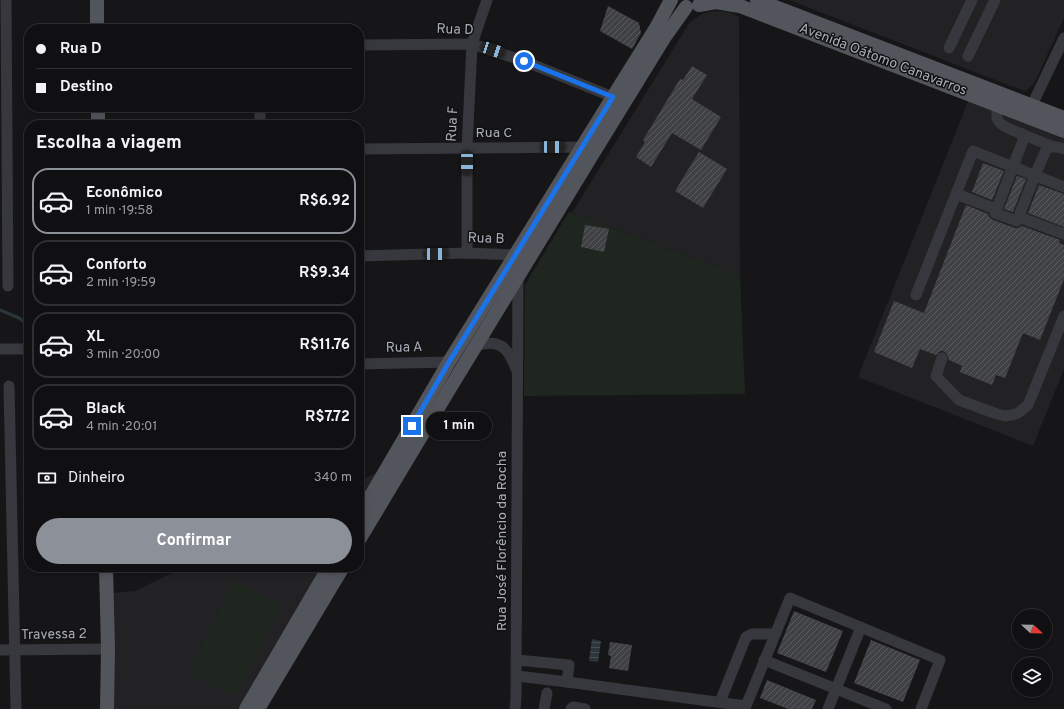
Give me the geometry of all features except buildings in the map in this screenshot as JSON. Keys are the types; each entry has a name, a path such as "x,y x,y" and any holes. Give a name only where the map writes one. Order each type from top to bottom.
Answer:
{"main road":[{"path":"97,0 97,24"},
{"path":"364,507 449,362 517,255 656,28 671,0 676,3 697,4"},
{"name":"Avenida Oátomo Canavarros","path":"756,0 1064,118"},
{"name":"Avenida Oátomo Canavarros","path":"697,4 716,2 740,6 998,104 1064,131"},
{"path":"364,532 475,346 664,38 697,4"},
{"path":"106,572 108,649 107,709"},
{"path":"246,709 326,572"},
{"path":"258,709 340,572"}],"street":[{"path":"6,0 8,286"},
{"name":"Rua F","path":"467,253 467,148 472,44 487,0"},
{"path":"949,48 972,0"},
{"path":"968,56 994,0"},
{"path":"1032,105 1064,38"},
{"name":"Rua D","path":"364,45 472,44 519,59 613,97"},
{"path":"998,104 998,121 1004,126 1059,148"},
{"path":"1024,135 1022,146 1012,166 995,213 1017,221 1034,175 1046,150 1049,148 1059,148"},
{"name":"Rua C","path":"364,149 582,147"},
{"path":"916,295 973,151 1064,187"},
{"path":"956,194 996,209"},
{"path":"1019,217 1064,234"},
{"name":"Rua B","path":"364,256 467,253 517,255"},
{"name":"Rua José Florêncio da Rocha","path":"515,709 518,276"},
{"path":"942,358 936,376 959,400 1005,416 1018,413 1028,405 1064,316"},
{"name":"Rua José Florêncio da Rocha","path":"475,346 491,342 500,346 507,351 512,358 517,373"},
{"path":"0,349 24,349"},
{"name":"Rua A","path":"364,364 449,362"},
{"path":"9,386 16,709"},
{"path":"516,676 746,706 790,598 940,660 921,709"},
{"path":"828,709 861,628"},
{"path":"720,702 746,637 752,634 775,634"},
{"name":"Travessa 2","path":"0,650 108,649"},
{"path":"516,660 569,666 568,682"},
{"path":"764,660 886,709"},
{"path":"544,709 547,693"},
{"path":"571,709 573,707 585,709"}],"shaded area":[{"path":"789,0 1064,0 1064,18 1034,84 1024,91"},
{"path":"724,11 730,12 739,17 740,275 572,213 690,22 702,14"},
{"path":"969,99 1064,137 1064,369 1033,446 858,377"},
{"path":"569,212 740,275 745,394 524,396 525,285"},
{"path":"379,472 364,497 364,479"},
{"path":"174,572 320,572 240,709 114,709 113,593 135,591"},
{"path":"234,580 282,605 236,697 188,673"},
{"path":"592,639 601,641 598,662 589,661"}],"waterway":[{"path":"0,310 24,322"}],"route":[{"path":"412,426 449,362 517,255 613,97 524,61"}]}
